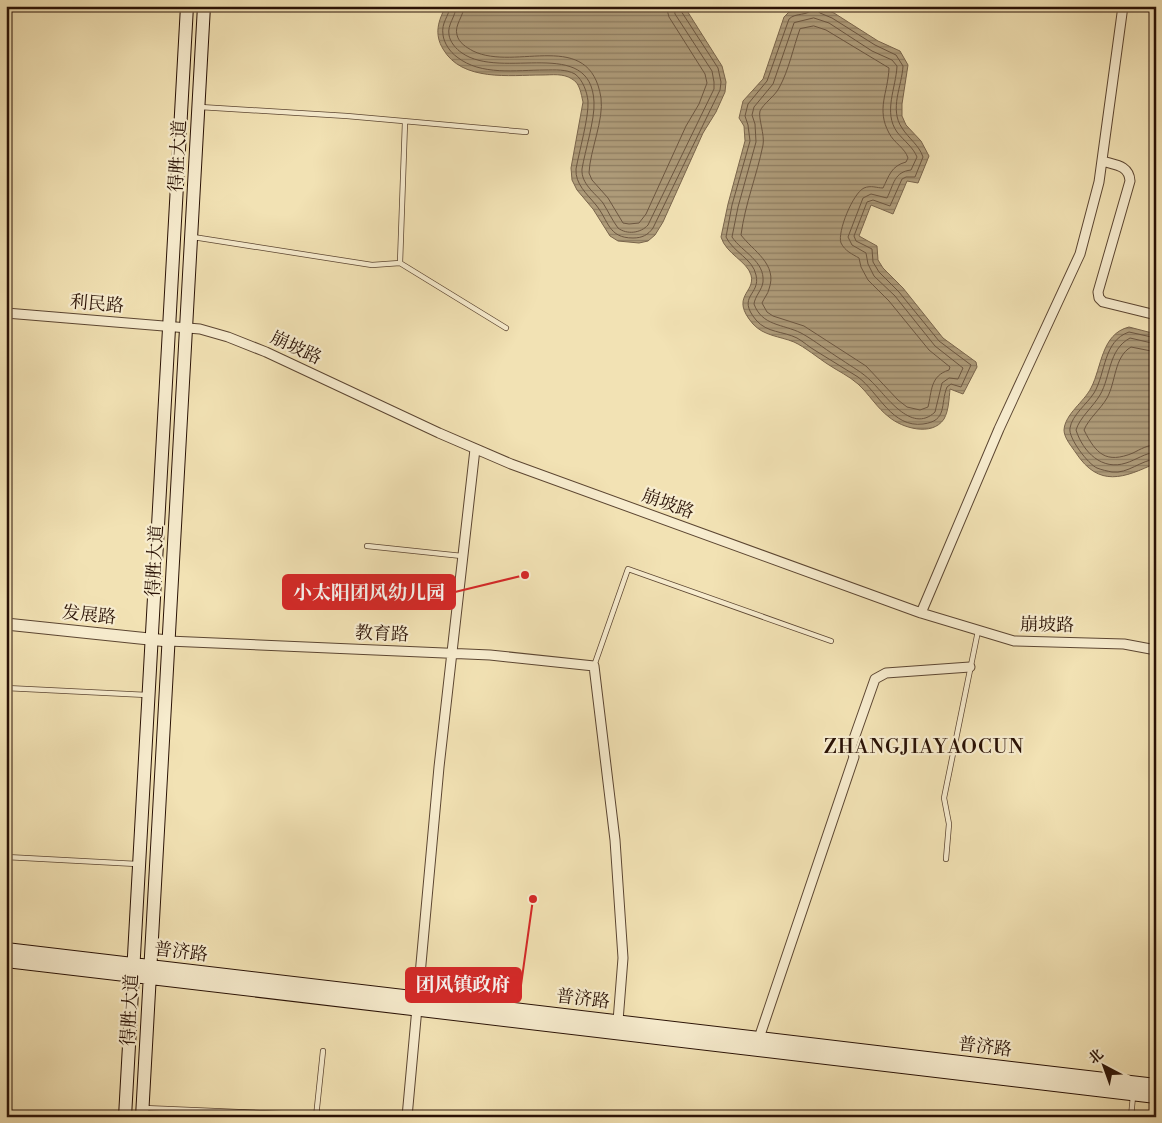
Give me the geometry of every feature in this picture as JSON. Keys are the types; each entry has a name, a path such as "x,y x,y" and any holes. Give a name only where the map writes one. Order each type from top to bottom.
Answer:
{"main road":[{"name":"得胜大道","path":"125,1117 187,6"},
{"name":"得胜大道","path":"142,1112 204,6"},
{"name":"普济路","path":"6,949 133,970"},
{"name":"普济路","path":"6,961 150,972 1156,1097"},
{"name":"普济路","path":"416,1004 618,1021 1156,1085"}],"street":[{"path":"921,613 999,429 1080,254 1099,182 1123,6"},
{"path":"1102,160 1125,168 1130,174 1130,181 1098,292 1099,298 1103,302 1156,315"},
{"name":"利民路","path":"6,313 186,328"},
{"name":"崩坡路","path":"186,328 200,329 248,344 475,450 511,464 921,613 1014,641 1124,644 1156,650"},
{"path":"407,1117 439,767 475,450"},
{"name":"发展路","path":"6,624 168,641"},
{"name":"教育路","path":"168,641 490,655 594,666"},
{"path":"594,666 616,850 623,958 618,1021"},
{"path":"759,1038 854,757 851,747 875,679 886,672 970,667"}],"lane":[{"path":"198,107 347,116 526,132"},
{"path":"400,263 405,122"},
{"path":"191,236 356,262 372,264 400,263 506,328"},
{"path":"367,546 463,556"},
{"path":"594,666 628,568 831,641"},
{"path":"946,858 948,824 944,798 978,631"},
{"path":"6,688 148,695"},
{"path":"6,857 139,864"},
{"path":"316,1117 323,1051"},
{"path":"6,1098 7,1085"},
{"path":"1131,1117 1134,1094"},
{"path":"142,1112 282,1114"}],"water":[{"path":"446,6 684,6 722,66 726,82 725,92 716,112 703,133 663,222 655,235 648,241 639,243 618,241 610,236 593,209 577,190 572,180 571,168 583,102 577,83 565,76 488,74 474,72 462,67 451,60 440,43 438,28"},
{"path":"819,7 834,13 878,41 900,51 908,65 902,116 906,125 921,141 929,156 918,183 907,181 893,214 871,205 859,236 877,246 878,260 883,268 903,288 943,338 976,362 977,367 963,394 950,389 946,415 939,425 932,428 917,429 895,421 851,378 798,344 757,328 746,315 743,307 743,301 752,281 751,275 749,270 727,248 721,237 745,141 744,126 739,118 743,101 763,79 784,17 789,12"},
{"path":"1129,327 1156,334 1156,463 1123,476 1103,476 1085,464 1076,453 1065,436 1065,424 1071,413 1091,388 1108,344 1120,331"}],"place":[{"name":"小太阳团风幼儿园","path":"525,575"},
{"name":"团风镇政府","path":"533,899"}],"district":[{"name":"ZHANGJIAYAOCUN","path":"924,747"}]}
